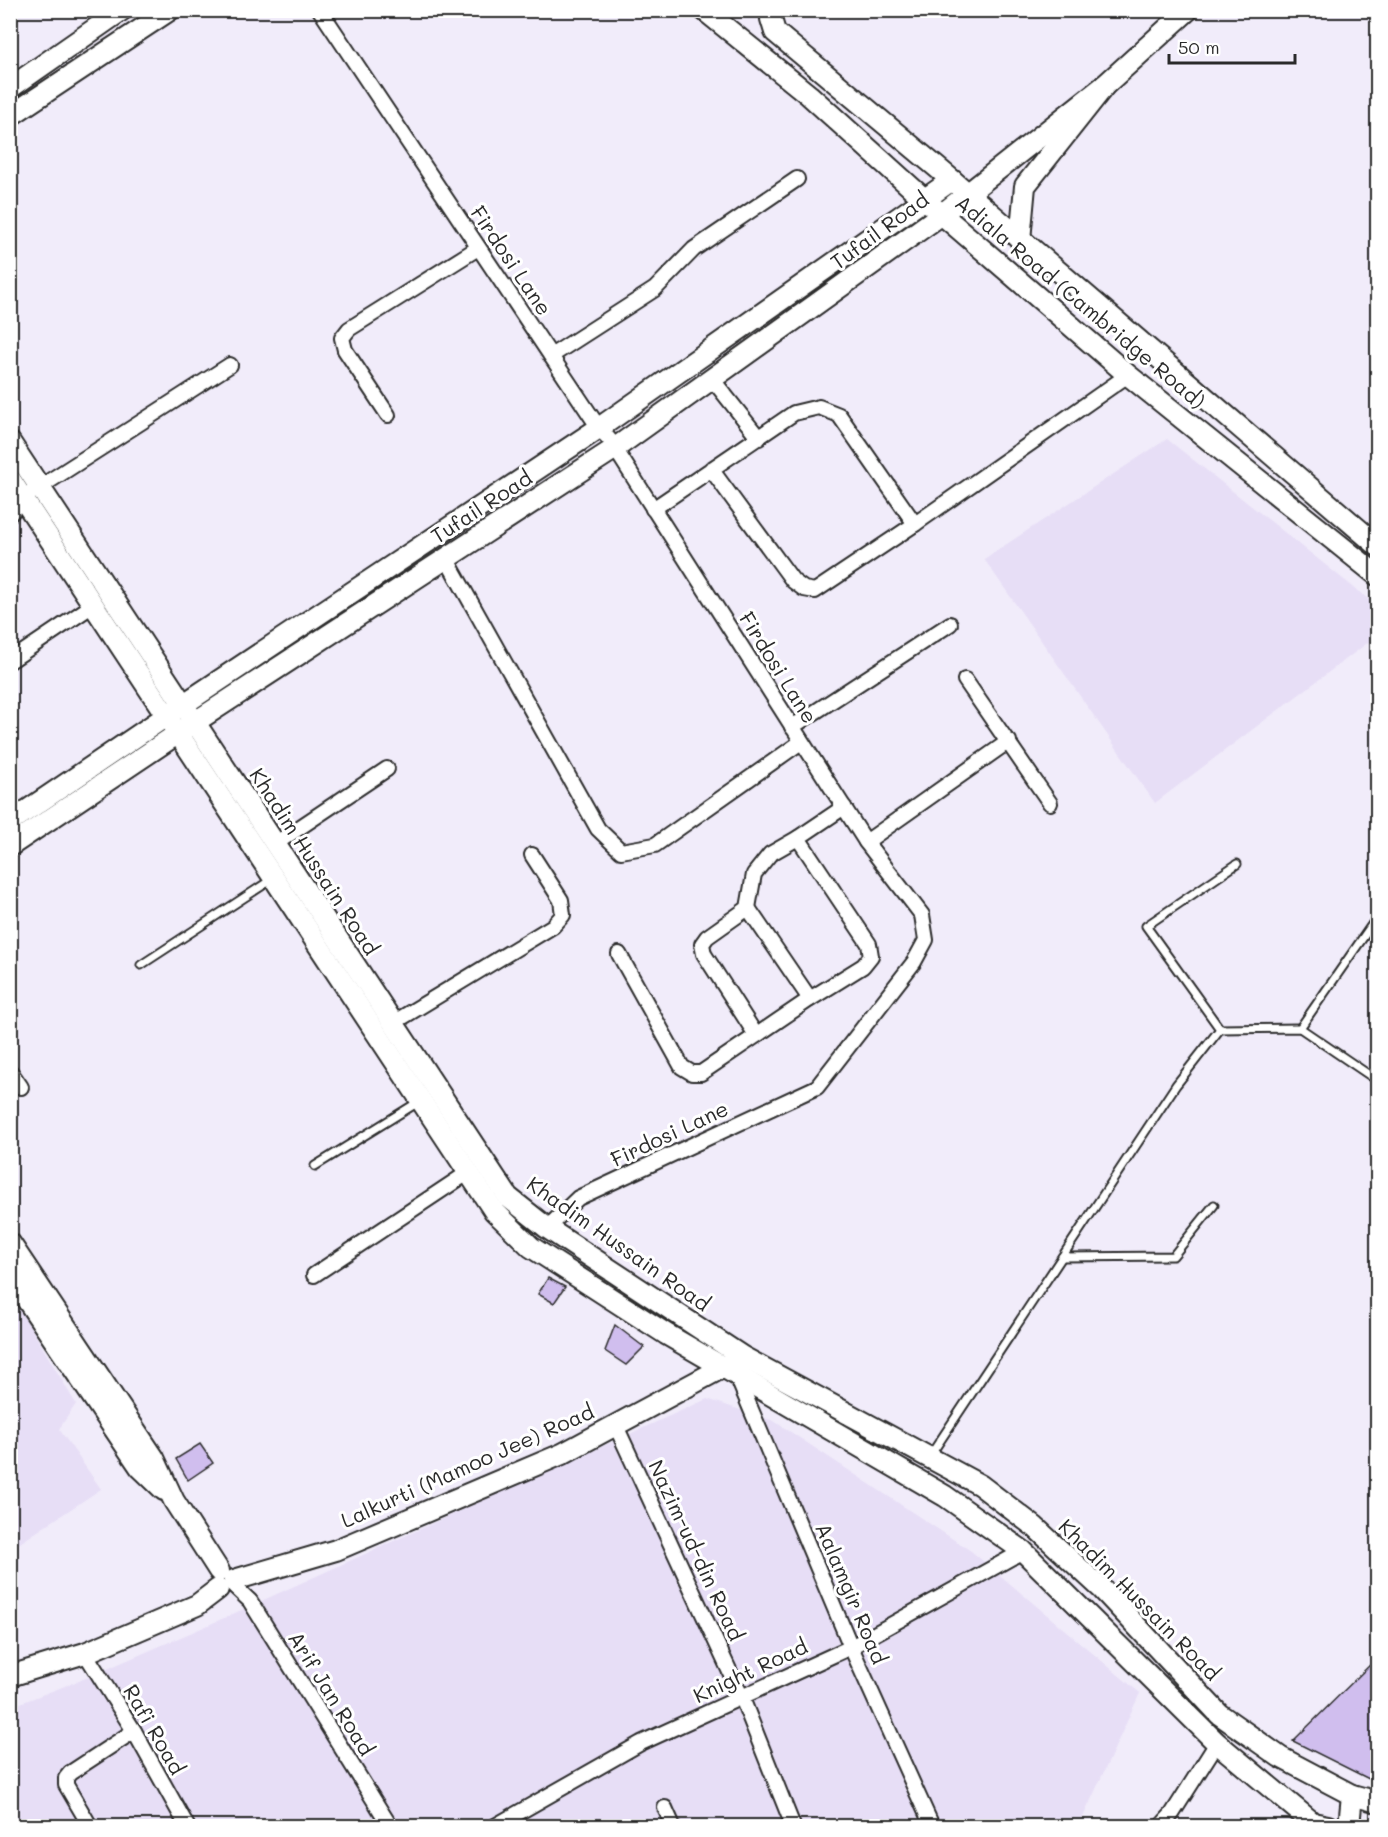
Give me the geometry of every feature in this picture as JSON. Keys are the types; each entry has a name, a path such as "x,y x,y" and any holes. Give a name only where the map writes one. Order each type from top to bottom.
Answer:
{"main road":[{"path":"10,88 122,10"},
{"path":"10,116 170,10"},
{"name":"Adiala Road (Cambridge Road)","path":"704,10 809,95 924,200 1128,375 1377,576"},
{"name":"Adiala Road (Cambridge Road)","path":"773,10 771,19 775,32 969,194 1377,546"},
{"path":"1020,240 1025,186 1105,85 1188,10"},
{"name":"Tufail Road","path":"10,846 195,722 614,449 969,194 1105,85"},
{"name":"Tufail Road","path":"10,822 599,428 952,180"},
{"name":"Khadim Hussain Road","path":"10,442 32,493 93,605 495,1211 531,1247 666,1334 929,1457 980,1485 1035,1527 1102,1590 1219,1714 1280,1757 1352,1795 1377,1802"},
{"name":"Khadim Hussain Road","path":"10,479 32,493 184,704 508,1197 734,1366 945,1496 1023,1551 1217,1743 1317,1825"},
{"path":"10,1244 154,1458 174,1501 226,1581"},
{"path":"10,1275 140,1467 174,1501"},
{"name":"Lalkurti (Mamoo Jee) Road","path":"10,1676 85,1653 197,1605 226,1581 336,1550 562,1454 734,1366"},
{"path":"1349,1827 1352,1795"}],"street":[{"name":"Firdosi Lane","path":"320,10 614,449 866,842 922,915 926,940 914,962 817,1087 578,1198 547,1228"},
{"path":"551,356 655,289 694,249 797,179"},
{"path":"388,415 345,350 342,338 349,329 478,248"},
{"path":"10,514 32,493 230,365"},
{"path":"711,470 793,581 804,589 815,591 1128,375"},
{"path":"713,380 759,438"},
{"path":"653,509 794,413 819,407 839,415 915,524"},
{"path":"446,558 598,829 621,851 655,845 801,741"},
{"path":"10,661 93,605"},
{"path":"792,727 950,624"},
{"path":"965,680 1050,803"},
{"path":"866,842 1009,741"},
{"path":"275,843 387,770"},
{"path":"810,999 748,908 754,874 770,854 844,807"},
{"path":"619,954 682,1067 692,1073 701,1072 863,966 871,956 869,944 798,838"},
{"path":"393,1023 553,926 563,915 561,900 532,855"},
{"path":"748,908 707,937 702,944 704,954 756,1035"},
{"path":"10,1071 21,1086"},
{"path":"314,1275 469,1172"},
{"name":"Aalamgir Road","path":"734,1366 851,1647 932,1827"},
{"name":"Nazim-ud-din Road","path":"616,1426 742,1698 793,1827"},
{"name":"Knight Road","path":"495,1827 641,1743 851,1647 1023,1551"},
{"name":"Arif Jan Road","path":"226,1581 250,1601 390,1827"},
{"name":"Rafi Road","path":"85,1653 134,1731 187,1827"},
{"path":"90,1827 66,1785 66,1778 70,1773 134,1731"},
{"path":"1161,1827 1172,1814 1217,1743"},
{"path":"665,1808 673,1827"}],"lane":[{"path":"1220,1029 1146,926 1237,864"},
{"path":"141,965 274,878"},
{"path":"1300,1028 1377,916"},
{"path":"1220,1029 1300,1028 1377,1081"},
{"path":"929,1457 1176,1085 1220,1029"},
{"path":"315,1166 421,1100"},
{"path":"1062,1257 1173,1256 1214,1205"}],"shaded area":[{"path":"1167,439 1377,606 1378,635 1155,803 984,559"},
{"path":"11,1294 76,1404 59,1429 101,1489 11,1549"},
{"path":"707,1399 774,1421 971,1551 1140,1693 1079,1826 11,1826 10,1707 86,1678 204,1627"}],"building":[{"path":"548,1278 565,1287 554,1303 538,1294"},
{"path":"615,1325 644,1347 626,1365 605,1351"},
{"path":"200,1444 213,1463 188,1480 176,1459"},
{"path":"1377,1658 1377,1783 1293,1741"}]}
